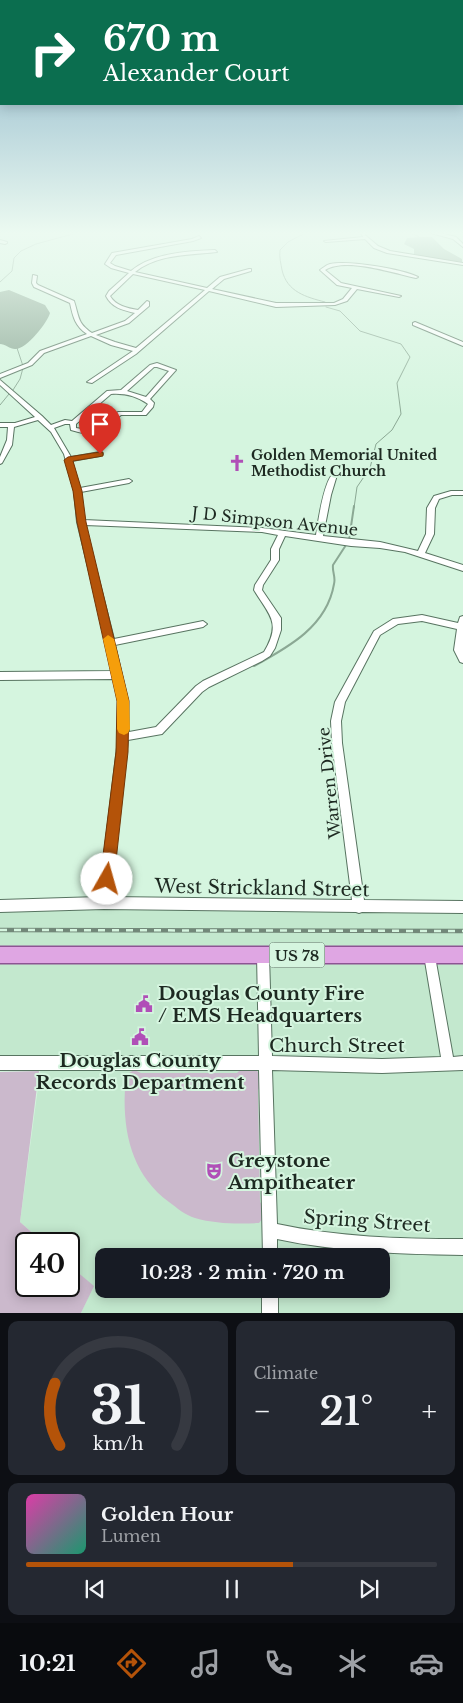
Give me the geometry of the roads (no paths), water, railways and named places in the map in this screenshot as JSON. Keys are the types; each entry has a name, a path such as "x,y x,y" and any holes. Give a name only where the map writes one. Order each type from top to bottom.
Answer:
{"main road":[{"name":"US 78","path":"0,955 463,955"}],"street":[{"path":"52,293 72,302 77,323 92,334 103,341 137,350"},
{"path":"111,293 108,296 115,305 139,312"},
{"path":"90,382 137,350 204,293"},
{"path":"225,293 262,303 328,305 345,300 351,293"},
{"path":"384,293 399,296"},
{"path":"0,376 22,369 42,352 127,322 146,306 146,302"},
{"path":"415,324 463,344"},
{"path":"122,392 152,366 157,365 173,370 147,399"},
{"path":"0,382 40,417 62,443 77,491 81,522 118,675 123,701 123,737 104,903"},
{"path":"50,427 65,422 72,423 109,392 122,392 147,399 151,403 144,414 120,413 99,432 90,434 73,429 72,423"},
{"path":"0,425 11,425 40,417"},
{"path":"0,462 8,451 11,441 11,425"},
{"path":"68,460 100,454"},
{"path":"319,538 326,495 334,475"},
{"path":"77,491 129,481"},
{"path":"421,554 430,534 431,508 436,498 450,493 463,494"},
{"name":"J D Simpson Avenue","path":"81,522 198,526 282,533 380,545 421,554 463,568"},
{"path":"123,737 159,732 198,690 214,679 267,654 276,637 277,618 258,590 259,585 275,560 275,549 282,533"},
{"name":"Warren Drive","path":"359,907 337,743 336,721 340,702 377,633 396,621 422,618 462,623"},
{"path":"462,623 458,650 463,660"},
{"path":"110,643 203,624"},
{"path":"0,676 118,675"},
{"name":"West Strickland Street","path":"0,906 104,903 463,907"},
{"path":"263,955 270,1248"},
{"path":"430,955 448,1063"},
{"name":"Church Street","path":"0,1063 265,1063 384,1066 463,1063"},
{"name":"Spring Street","path":"270,1230 322,1241 402,1246 463,1247"},
{"path":"270,1298 270,1313"}],"waterway":[{"path":"301,293 325,302"},
{"path":"326,307 340,311 360,331 401,344 410,357 397,383 401,414 392,430 376,444 370,468 357,487 354,508"},
{"path":"17,348 23,366"},
{"path":"13,390 20,379 23,368"},
{"path":"0,405 9,394"},
{"path":"349,540 354,506"},
{"path":"254,666 293,643 315,623 330,599 334,581 333,565 346,545"}],"railway":[{"path":"0,930 463,931"}],"place":[{"name":"Golden Memorial United Methodist Church","path":"237,463"},
{"name":"Douglas County Fire / EMS Headquarters","path":"144,1004"},
{"name":"Douglas County Records Department","path":"140,1037"},
{"name":"Greystone Ampitheater","path":"214,1171"}]}
